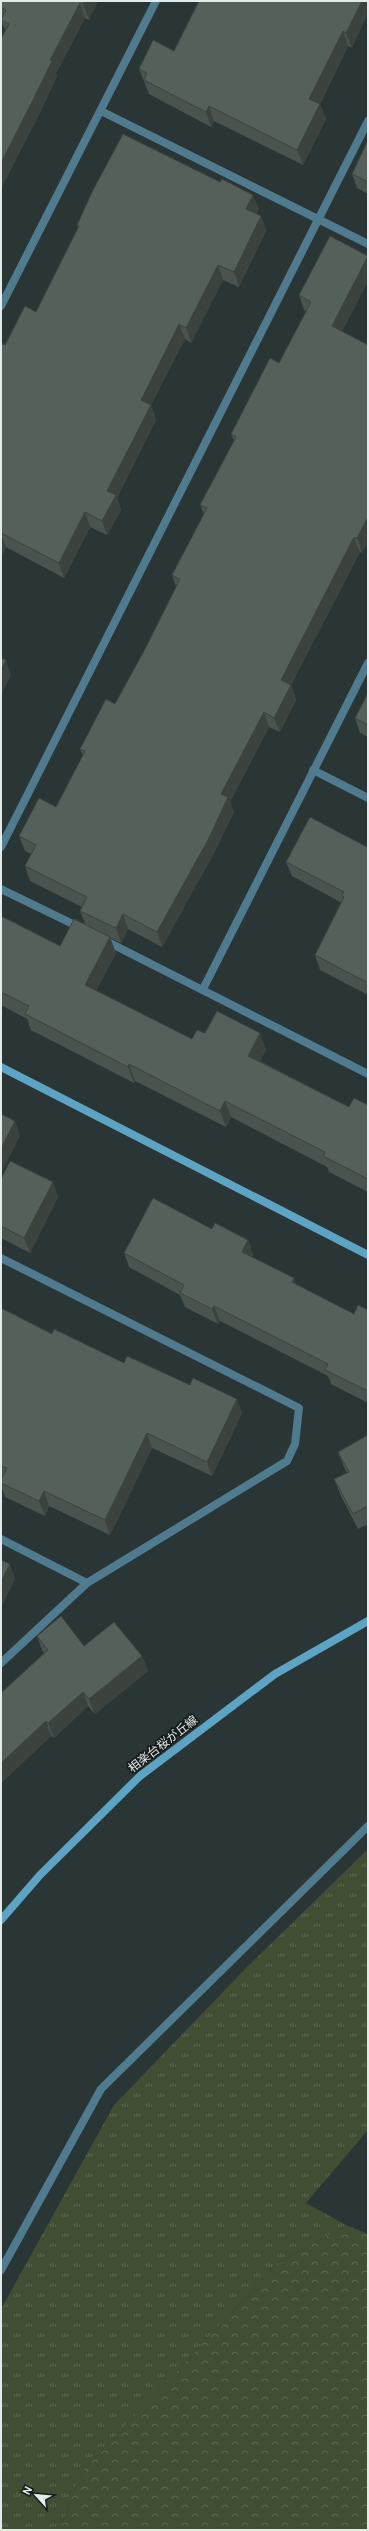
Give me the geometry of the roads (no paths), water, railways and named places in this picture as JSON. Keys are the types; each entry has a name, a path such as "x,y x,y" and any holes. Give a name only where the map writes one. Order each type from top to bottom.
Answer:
{"main road":[{"path":"1,1067 368,1255"},
{"name":"相楽台桜が丘線","path":"1,1920 40,1874 140,1776 275,1674 368,1621"}],"street":[{"path":"1,306 156,1"},
{"path":"101,111 368,244"},
{"path":"1,847 368,121"},
{"path":"203,989 368,663"},
{"path":"313,770 368,798"},
{"path":"1,889 203,989 368,1074"},
{"path":"1,1258 298,1408 295,1444 286,1461 87,1583 1,1663"},
{"path":"1,1539 87,1583"},
{"path":"1,2270 101,2089 368,1826"}]}
